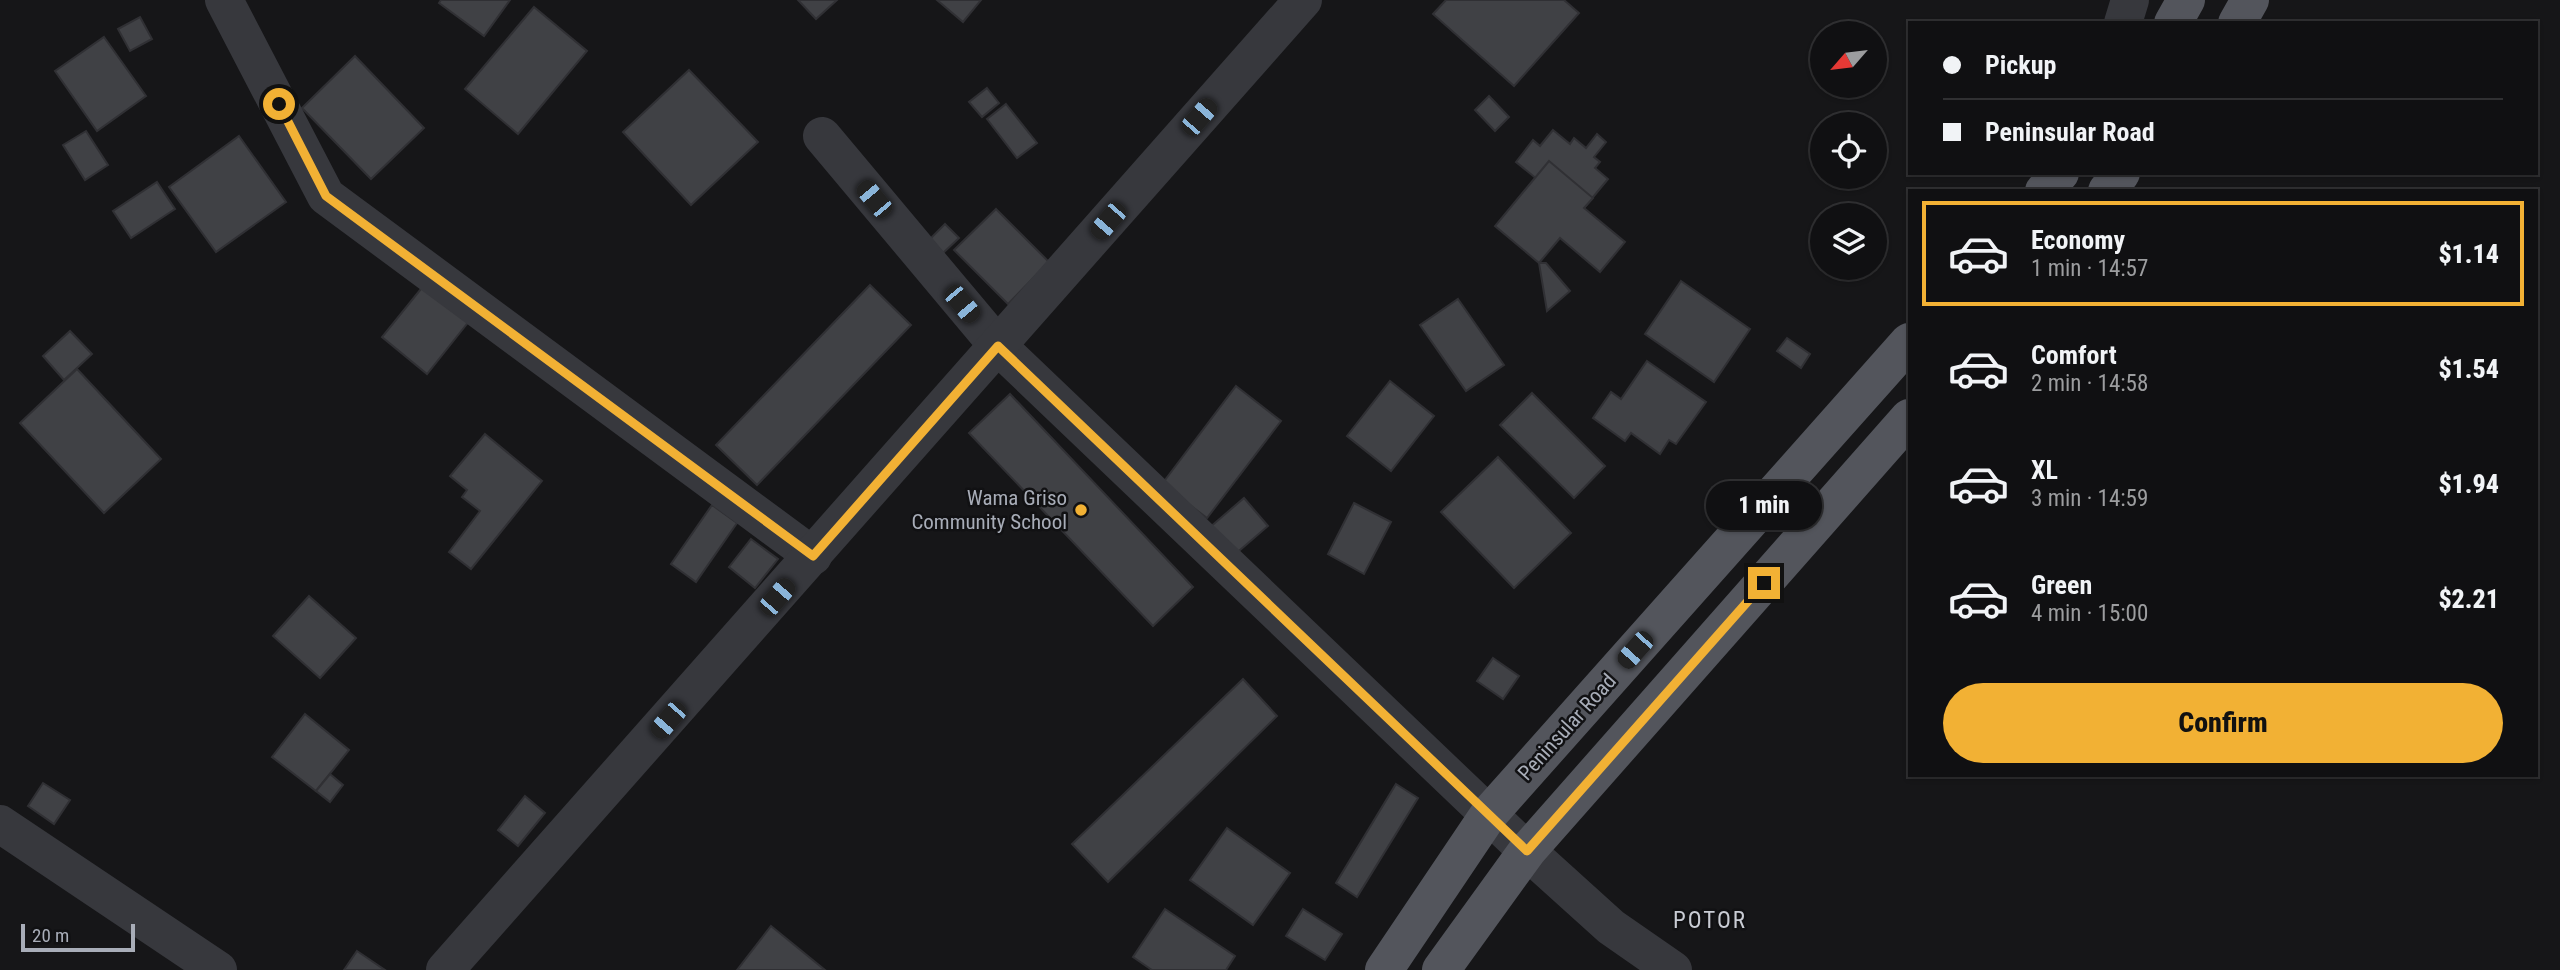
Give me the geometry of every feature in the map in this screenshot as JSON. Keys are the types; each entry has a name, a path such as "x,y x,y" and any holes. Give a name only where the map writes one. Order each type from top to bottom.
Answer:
{"main road":[{"path":"2174,21 2186,0"},
{"path":"2238,21 2250,0"},
{"path":"2046,189 2058,175"},
{"path":"2109,189 2119,175"},
{"name":"Peninsular Road","path":"1384,970 1489,814 1908,343"},
{"path":"1441,970 1527,851 1908,419"}],"street":[{"path":"224,0 326,196 813,556"},
{"path":"2124,21 2130,0"},
{"path":"445,970 998,346 1290,4"},
{"path":"822,136 998,346 1527,851 1611,926 1673,970"},
{"path":"0,824 218,970"}],"building":[{"path":"441,0 510,0 484,36 439,3"},
{"path":"798,0 837,0 816,19"},
{"path":"937,0 981,0 963,22"},
{"path":"1446,0 1564,0 1579,13 1514,86 1433,14"},
{"path":"534,7 587,51 518,134 465,89"},
{"path":"140,17 152,39 130,51 118,29"},
{"path":"104,37 146,96 97,131 55,71"},
{"path":"355,56 424,128 371,179 302,108"},
{"path":"689,70 758,142 691,205 623,132"},
{"path":"987,88 999,103 982,117 969,102"},
{"path":"1489,96 1509,117 1495,131 1475,110"},
{"path":"1006,104 1037,143 1017,158 987,119"},
{"path":"1553,130 1570,144 1574,138 1586,148 1597,134 1606,142 1594,157 1600,162 1595,168 1608,179 1584,208 1570,197 1565,202 1516,162 1533,140 1540,146"},
{"path":"86,131 108,165 85,180 63,145"},
{"path":"239,136 286,202 216,252 169,187"},
{"path":"1549,161 1593,198 1584,208 1625,242 1600,272 1560,238 1539,263 1495,226"},
{"path":"157,182 175,209 131,238 113,211"},
{"path":"996,209 1049,262 1008,304 954,250"},
{"path":"945,224 959,238 943,253 930,239"},
{"path":"1539,263 1546,263 1570,291 1547,311"},
{"path":"429,279 474,315 427,374 382,337"},
{"path":"1681,281 1750,329 1714,382 1645,334"},
{"path":"870,285 911,325 757,485 716,445"},
{"path":"1458,299 1504,365 1466,391 1420,325"},
{"path":"70,331 92,354 64,380 43,356"},
{"path":"1787,338 1810,354 1801,368 1777,351"},
{"path":"1647,361 1706,402 1676,444 1669,440 1660,454 1631,433 1625,441 1593,418 1611,392 1621,399"},
{"path":"77,369 161,459 104,513 20,423"},
{"path":"1390,381 1434,416 1391,471 1347,436"},
{"path":"1236,386 1281,421 1207,518 1162,484"},
{"path":"1532,393 1605,466 1574,498 1500,425"},
{"name":"Wama Griso Community School","path":"1010,394 1193,587 1153,626 969,433"},
{"path":"485,434 542,481 471,569 449,552 480,511 462,497 467,490 450,476"},
{"path":"1498,457 1571,533 1514,588 1441,512"},
{"path":"1244,498 1268,526 1233,556 1209,528"},
{"path":"1354,503 1391,522 1364,574 1328,554"},
{"path":"712,505 737,523 696,582 671,564"},
{"path":"751,539 778,559 755,588 729,567"},
{"path":"309,596 356,638 320,678 273,636"},
{"path":"1493,658 1519,676 1503,699 1477,681"},
{"path":"1243,679 1277,716 1108,882 1072,844"},
{"path":"305,714 349,750 316,791 272,757"},
{"path":"330,774 343,785 330,802 316,791"},
{"path":"43,783 70,800 54,824 28,806"},
{"path":"1396,784 1418,798 1357,897 1336,883"},
{"path":"525,796 545,813 518,846 498,830"},
{"path":"1227,828 1290,873 1253,925 1190,880"},
{"path":"1165,909 1235,956 1226,970 1152,970 1133,957"},
{"path":"1303,909 1342,934 1325,960 1286,936"},
{"path":"771,926 825,970 737,970"},
{"path":"357,951 385,970 344,970"}],"place":[{"name":"Wama Griso Community School","path":"1081,510"}],"district":[{"name":"POTOR","path":"1710,920"}],"route":[{"path":"279,104 326,196 813,556 998,346 1527,851 1764,583"}]}
